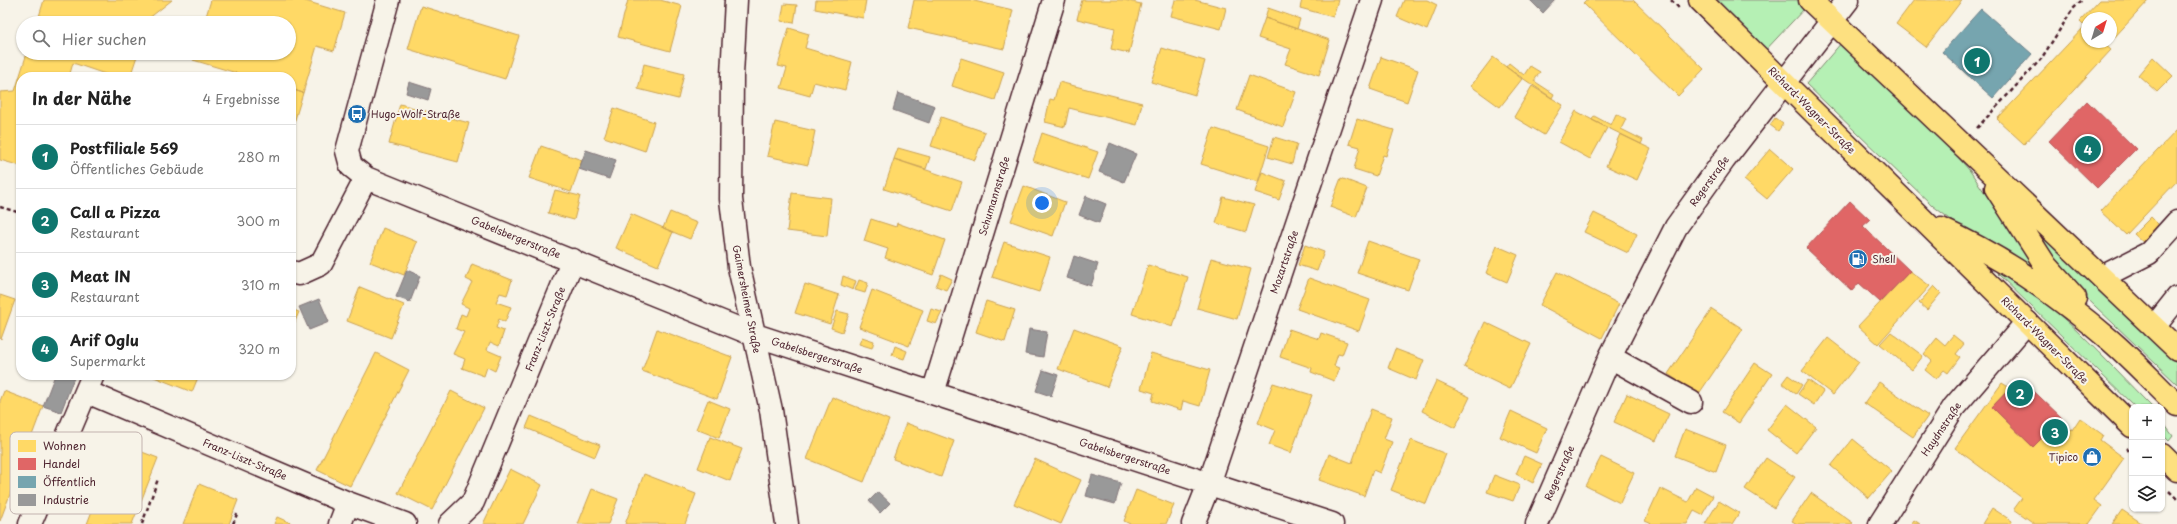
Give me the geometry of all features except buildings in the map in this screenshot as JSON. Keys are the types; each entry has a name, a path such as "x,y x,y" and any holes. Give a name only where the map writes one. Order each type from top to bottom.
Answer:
{"main road":[{"name":"Richard-Wagner-Straße","path":"1700,0 2129,423"},
{"name":"Richard-Wagner-Straße","path":"1810,0 2177,349"},
{"name":"Richard-Wagner-Straße","path":"1969,151 2046,266 2112,341 2177,404"},
{"name":"Richard-Wagner-Straße","path":"1924,220 2025,275 2046,289 2112,341"},
{"path":"2165,458 2177,470"}],"street":[{"path":"296,273 299,274 321,264 366,178 351,166 347,151 388,0"},
{"name":"Gaimersheimer Straße","path":"736,0 732,75 731,199 739,267 752,334 771,410 787,524"},
{"name":"Schumannstraße","path":"933,393 1054,0"},
{"name":"Mozartstraße","path":"1193,524 1209,484 1372,0"},
{"name":"Regerstraße","path":"1537,524 1610,357 1676,227 1783,82 1848,0"},
{"name":"Gabelsbergerstraße","path":"366,178 573,260 752,334 1332,524"},
{"path":"2102,277 2149,253 2177,222"},
{"name":"Franz-Liszt-Straße","path":"450,524 473,502 573,260"},
{"path":"2154,327 2177,298"},
{"name":"Haydnstraße","path":"1880,524 1954,407 2027,322"},
{"path":"1610,357 1691,402"},
{"path":"69,432 90,383"},
{"name":"Franz-Liszt-Straße","path":"90,383 348,503 405,524"},
{"path":"340,524 348,503"},
{"path":"30,524 34,514"}],"path":[{"path":"1969,151 2041,59 2073,9 2082,0"},
{"path":"0,206 16,211"},
{"path":"142,524 158,479"},
{"path":"233,524 237,514"}],"green space":[{"path":"1709,0 1798,0 1805,8 1762,54"},
{"path":"1842,42 1957,156 1970,171 2033,264 2030,268 1954,222 1933,206 1806,84"},
{"path":"2035,231 2038,231 2177,362 2177,384 2075,287 2057,265"},
{"path":"1998,269 2020,283 2060,315 2098,351 2149,404 2132,404 1997,273"},
{"path":"2165,425 2173,436 2169,441 2165,437"}],"place":[{"name":"Postfiliale 569","path":"1977,61"},
{"name":"Hugo-Wolf-Straße","path":"357,114"},
{"name":"Arif Oglu","path":"2088,149"},
{"name":"Shell","path":"1858,259"},
{"name":"Call a Pizza","path":"2020,393"},
{"name":"Meat IN","path":"2055,432"},
{"name":"Tipico","path":"2092,457"}]}
